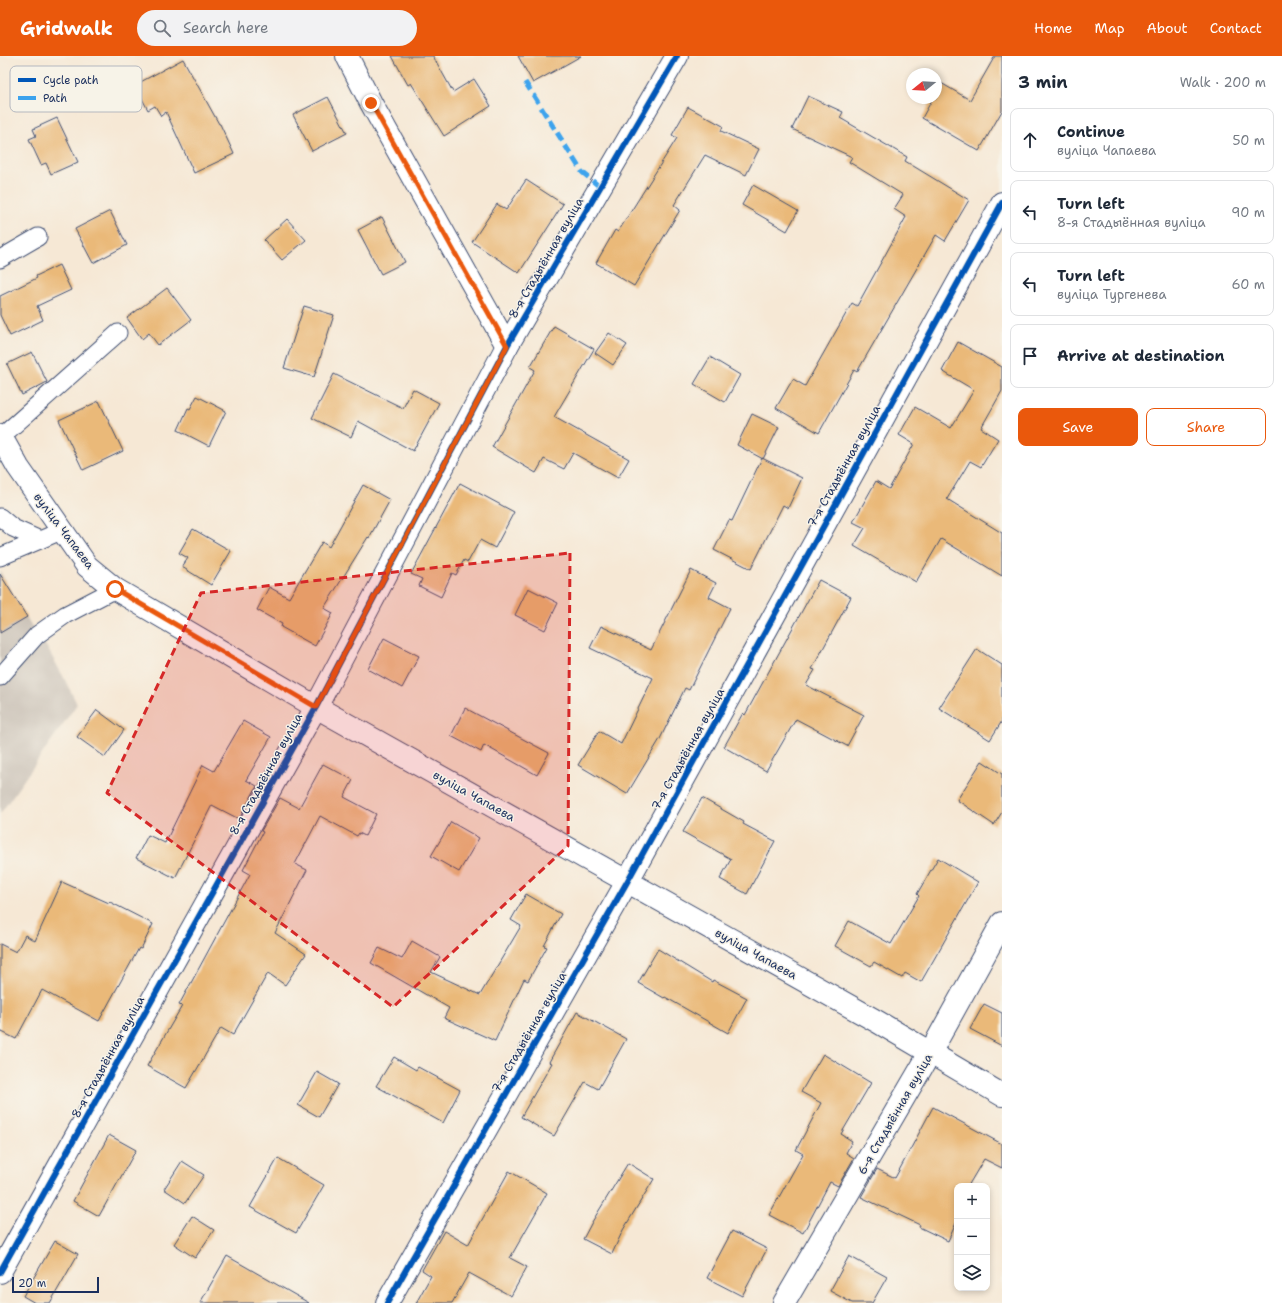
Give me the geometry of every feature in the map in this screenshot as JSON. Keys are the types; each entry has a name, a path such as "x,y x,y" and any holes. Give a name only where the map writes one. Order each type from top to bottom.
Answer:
{"street":[{"path":"347,56 371,103 507,346"},
{"name":"8-я Стадыённая вуліца","path":"0,1272 316,707 507,346 677,56"},
{"name":"7-я Стадыённая вуліца","path":"388,1303 627,882 1002,203"},
{"name":"вуліца Чапаева","path":"0,436 18,467 61,531 87,566 115,589 316,707 878,1022 1002,1095"},
{"name":"6-я Стадыённая вуліца","path":"784,1303 930,1053 1002,923"}],"lane":[{"path":"0,259 38,237"},
{"path":"0,436 118,333"},
{"path":"0,517 13,528 40,540"},
{"path":"0,557 61,531"},
{"path":"0,677 37,635 65,615 115,589"}],"highlighted area":[{"path":"570,553 568,846 393,1007 107,793 201,593"}],"shaded area":[{"path":"0,571 37,635 46,646 77,704 0,814"}],"building":[{"path":"392,56 433,56 453,92 474,79 491,106 444,136 411,83 408,85"},
{"path":"518,56 581,56 533,83"},
{"path":"995,56 1002,56 1002,111 979,151 922,118 930,104 942,104 942,84 970,100"},
{"path":"183,59 220,124 234,154 194,173 166,112 161,116 155,106 148,110 142,98 142,81"},
{"path":"808,96 843,112 840,118 907,157 905,161 969,200 945,241 936,235 857,372 854,370 819,433 776,408 793,379 805,386 852,303 857,306 906,217 894,209 903,195 849,162 852,157 792,129"},
{"path":"328,97 347,133 312,151 293,115"},
{"path":"688,107 723,126 721,131 759,149 746,175 705,155 674,205 680,210 634,286 596,263 615,230 618,232 677,138 672,135"},
{"path":"57,118 78,162 51,174 46,163 41,165 29,139 36,136 33,129"},
{"path":"526,180 563,204 519,273 472,242 497,204 506,210"},
{"path":"753,185 798,211 787,231 742,205"},
{"path":"110,211 127,245 93,263 75,229"},
{"path":"382,217 405,262 381,274 358,230"},
{"path":"287,219 306,240 282,260 264,240"},
{"path":"59,265 71,290 37,306 43,320 10,336 0,315 0,296 37,278 36,276"},
{"path":"167,288 191,320 158,345 149,333 142,339 127,318"},
{"path":"304,306 334,315 314,377 284,368"},
{"path":"554,326 594,349 554,417 629,459 618,478 573,453 564,469 544,459 536,473 492,447 535,370 530,367"},
{"path":"609,333 627,345 613,365 595,353"},
{"path":"958,342 1002,367 1002,391 981,428 998,439 981,467 970,461 947,499 1002,533 1002,576 941,539 916,582 854,546 865,528 853,522 876,481 889,489 914,444 899,435 915,407 951,428 974,390 942,371"},
{"path":"32,352 47,382 22,395 7,364"},
{"path":"710,357 740,375 725,402 694,384"},
{"path":"334,374 403,408 413,389 439,403 413,451 358,421 351,437 312,418"},
{"path":"197,396 226,411 209,446 178,430 188,408 190,409"},
{"path":"99,401 123,451 83,470 59,420"},
{"path":"752,414 779,427 763,459 737,445"},
{"path":"762,458 802,478 788,508 783,505 751,569 714,550 729,520 732,521"},
{"path":"460,483 514,512 495,548 480,540 468,562 464,560 456,575 452,573 441,597 419,586 422,579 411,574"},
{"path":"363,485 390,500 369,538 368,537 324,608 333,613 315,646 281,627 282,624 257,610 269,587 289,598 322,542 329,547"},
{"path":"193,529 231,551 211,585 182,567 188,558 179,553"},
{"path":"691,570 716,583 709,597 730,608 689,690 685,688 660,739 627,794 578,765 599,731 621,744 653,678 590,648 601,626 651,650"},
{"path":"0,574 27,617 0,633"},
{"path":"819,580 851,597 812,669 815,670 806,685 864,715 847,746 796,719 766,771 724,747 743,713 745,715"},
{"path":"528,588 558,603 545,630 515,615"},
{"path":"384,638 419,656 402,688 368,669"},
{"path":"977,649 1002,665 1002,721 990,740 939,708"},
{"path":"465,708 549,753 537,775 484,745 481,752 451,736"},
{"path":"97,710 124,730 105,757 77,737"},
{"path":"243,721 271,737 246,780 257,786 239,819 212,805 175,878 136,858 148,835 165,843 203,765 214,771"},
{"path":"982,761 1002,774 1002,812 994,825 957,800"},
{"path":"323,764 353,780 344,797 376,814 365,836 359,833 357,836 320,816 295,864 307,870 275,933 306,954 285,985 268,973 233,1035 221,1028 186,1088 147,1066 182,1006 179,1005 250,874 243,870 263,832 261,831 280,798 299,808"},
{"path":"702,798 744,822 743,824 775,841 747,894 720,879 731,859 683,832"},
{"path":"451,822 479,838 459,872 431,856"},
{"path":"938,858 978,882 921,982 905,973 902,978 874,962 871,966 835,946 849,921 891,944 919,896 917,894"},
{"path":"62,882 109,903 110,902 153,924 141,949 139,948 99,1021 42,990 16,1039 0,1031 0,944 16,952 25,935 35,941"},
{"path":"526,894 561,914 544,946 547,947 528,981 524,979 495,1041 444,1018 449,1008 371,963 379,948 402,959 412,941 440,957 431,972 480,995 521,926 511,920"},
{"path":"658,949 712,982 713,980 747,998 728,1033 638,983"},
{"path":"984,1004 1002,1013 1002,1046 970,1029"},
{"path":"577,1012 626,1039 598,1089 585,1082 554,1136 521,1117 552,1063 549,1062"},
{"path":"823,1054 871,1083 841,1134 852,1141 846,1153 854,1158 838,1186 830,1182 803,1233 769,1215 803,1154 796,1150 821,1103 801,1092"},
{"path":"394,1057 416,1070 418,1067 460,1090 443,1123 376,1086"},
{"path":"317,1072 338,1084 319,1117 298,1105"},
{"path":"933,1107 1002,1144 1002,1168 984,1159 970,1183 954,1183 954,1228 948,1241 919,1227 920,1225 861,1197 877,1169 895,1178"},
{"path":"109,1135 136,1150 99,1216 73,1201"},
{"path":"278,1158 324,1185 296,1233 250,1207"},
{"path":"182,1161 204,1175 185,1203 164,1189"},
{"path":"628,1163 654,1179 623,1230 612,1254 583,1239"},
{"path":"509,1171 547,1193 510,1258 527,1267 511,1296 469,1273 452,1303 416,1303 431,1276 422,1270 444,1231 468,1245"},
{"path":"192,1216 214,1230 195,1258 174,1244"},
{"path":"732,1231 767,1249 742,1296 707,1278"},
{"path":"55,1241 78,1254 50,1303 35,1303 23,1296"},
{"path":"227,1256 309,1303 200,1303"},
{"path":"849,1256 887,1277 872,1303 852,1303 830,1291"}],"marked path":[{"path":"525,82 582,172 600,187"}],"cycle path":[{"path":"0,1272 316,707 507,346 677,56"},
{"path":"387,1303 627,882 1002,203"}],"route":[{"path":"115,589 316,707 507,346 371,103"}]}
